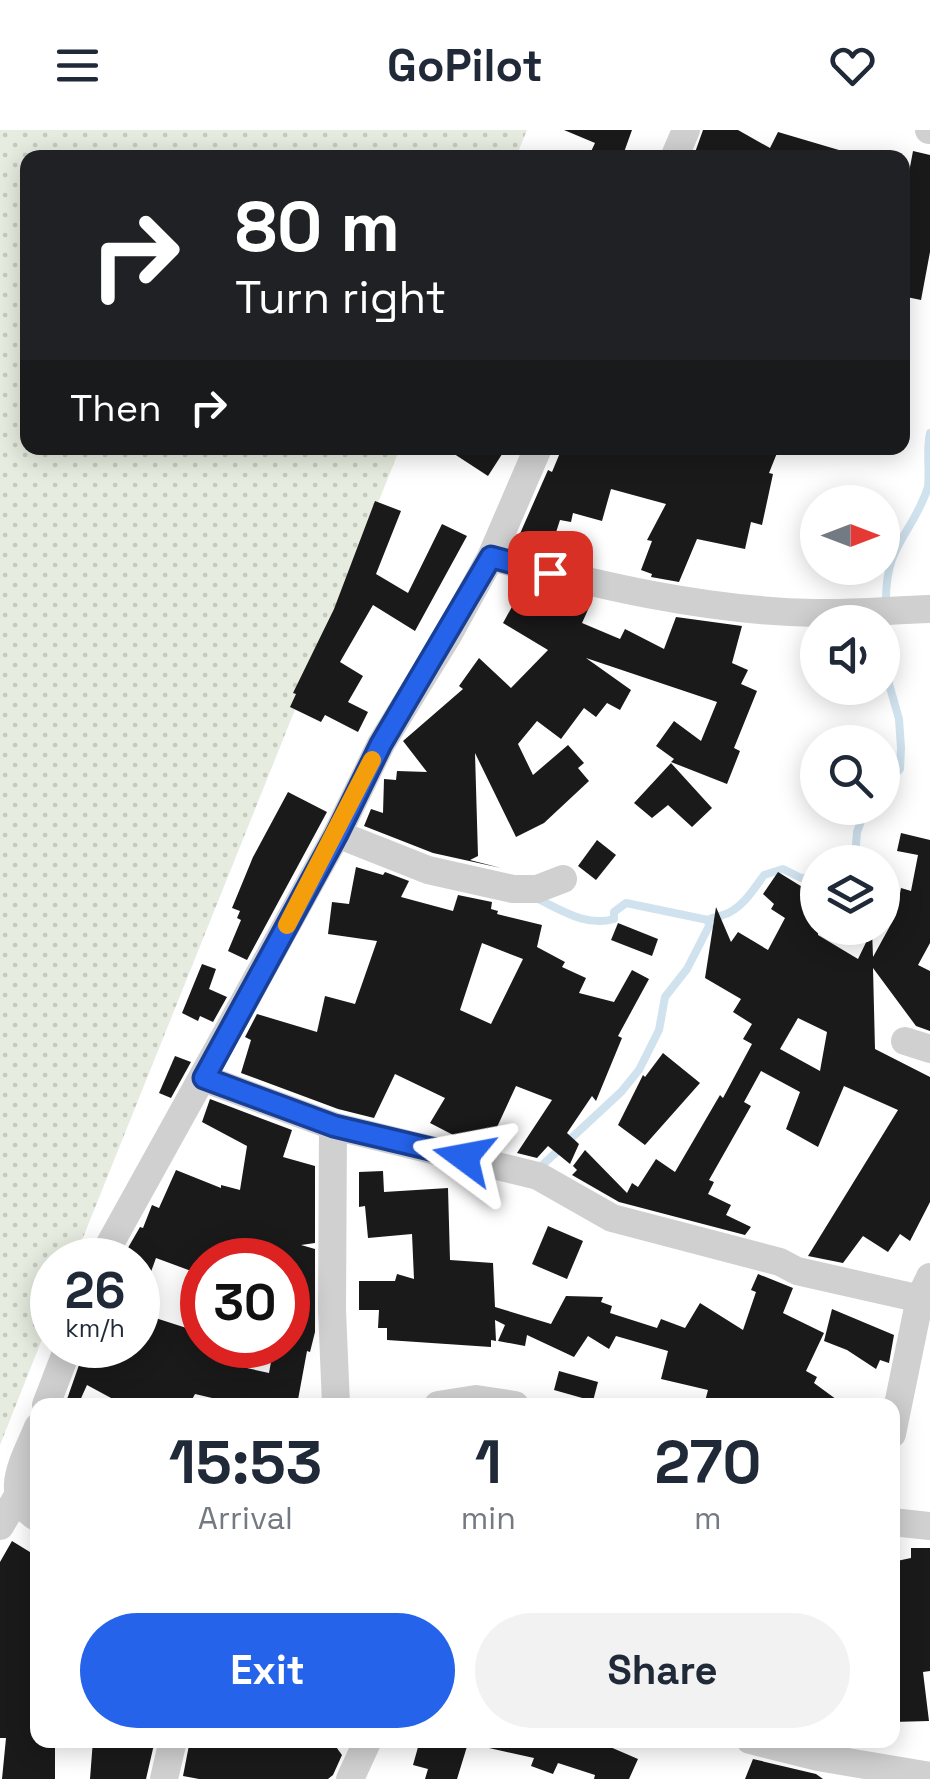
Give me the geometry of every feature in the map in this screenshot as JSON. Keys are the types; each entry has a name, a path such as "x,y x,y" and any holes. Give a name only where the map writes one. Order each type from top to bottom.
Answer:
{"street":[{"path":"113,1238 337,834 381,744 491,557 535,455"},
{"path":"491,557 610,588 741,607 815,614 930,609"},
{"path":"337,834 428,870 513,888 537,889 563,879"},
{"path":"204,1078 334,1126 538,1176 612,1218 780,1262 797,1271 927,1292 900,1402"},
{"path":"334,1126 332,1310 336,1398"},
{"path":"49,1398 60,1368"},
{"path":"0,1526 27,1508 16,1485 30,1449"},
{"path":"900,1523 930,1526"},
{"path":"164,1779 171,1748"},
{"path":"350,1779 364,1748"},
{"path":"782,1748 930,1776"}],"shaded area":[{"path":"0,130 527,130 519,150 20,150 20,455 397,455 83,1238 30,1238 31,1368 0,1445"}],"building":[{"path":"564,130 632,130 625,150 592,150 595,143"},
{"path":"703,130 738,130 770,148 778,132 839,150 696,150"},
{"path":"913,151 930,155 930,252 921,300 910,298"},
{"path":"456,455 502,455 488,476"},
{"path":"559,455 776,455 769,473 773,474 762,525 751,522 745,549 697,539 679,582 651,577 652,574 641,570 652,541 647,540 666,504 611,489 602,521 573,513 571,522 560,520 549,554 515,545 548,470 552,472"},
{"path":"375,501 401,511 376,574 408,593 442,524 467,536 415,631 373,605 340,662 363,676 348,702 368,712 358,732 325,715 321,722 290,707 334,609"},
{"path":"509,580 580,597 591,603 582,623 620,639 625,629 664,649 676,617 742,626 732,663 748,670 741,684 757,691 734,748 740,751 727,784 671,762 674,759 656,746 674,721 701,741 717,702 586,658 631,690 620,710 607,703 596,717 584,708 561,739 537,721 518,744 533,775 568,745 584,763 578,768 589,781 544,823 516,837 475,753 478,856 470,860 501,868 433,853 364,826 371,809 383,813 384,779 396,780 397,771 427,772 403,741 463,689 459,686 479,658 511,688 548,650 503,623 524,585"},
{"path":"671,763 712,808 692,827 668,805 652,818 634,803"},
{"path":"288,792 327,812 247,960 228,951 241,920 237,918 240,911 232,908 253,857"},
{"path":"901,833 930,840 930,943 918,965 930,971 930,1031 916,1026 873,968 875,1049 930,1077 930,1202 910,1241 900,1234 888,1252 863,1236 843,1263 808,1256 898,1110 844,1086 818,1147 786,1129 800,1092 761,1071 744,1102 751,1106 709,1180 714,1182 708,1194 731,1205 726,1215 751,1227 745,1235 619,1202 572,1175 577,1170 573,1166 585,1150 627,1193 632,1183 638,1187 656,1159 675,1172 720,1095 723,1098 752,1044 743,1039 752,1024 733,1012 741,999 705,978 716,907 731,942 738,932 768,950 785,918 771,909 774,904 763,894 778,872 800,886 800,945 835,945 858,959 865,945 873,945 873,957 880,945 900,945 901,888 911,891 918,855 900,852","holes":["798,1018 827,1032 820,1071 780,1049"]},
{"path":"597,840 616,855 596,880 578,866"},
{"path":"356,867 383,875 385,872 409,881 401,897 453,911 458,895 492,902 491,909 497,914 542,925 537,947 565,962 562,967 586,978 579,993 614,1002 632,970 649,979 618,1036 622,1038 596,1101 592,1096 567,1133 579,1144 570,1164 548,1146 537,1158 517,1153 552,1100 516,1086 485,1145 461,1139 430,1123 445,1098 395,1074 374,1118 338,1109 241,1073 251,1040 245,1037 257,1014 317,1032 325,996 355,1004 377,941 328,934 332,902 349,904","holes":["482,943 523,959 491,1024 460,1010"]},
{"path":"618,923 658,939 652,956 611,940"},
{"path":"202,964 216,969 209,989 227,997 213,1022 200,1016 198,1021 182,1013"},
{"path":"663,1053 700,1083 645,1145 618,1125 643,1075"},
{"path":"175,1056 191,1062 171,1098 159,1093"},
{"path":"210,1099 292,1130 283,1157 315,1166 315,1243 310,1244 310,1238 180,1238 180,1267 160,1259 160,1238 134,1238 143,1228 152,1205 159,1208 176,1170 221,1188 240,1190 247,1146 202,1122"},
{"path":"383,1171 384,1192 448,1188 450,1260 493,1263 495,1307 551,1324 566,1296 603,1297 601,1302 612,1306 610,1313 657,1328 661,1319 685,1328 700,1303 743,1330 758,1274 793,1288 783,1313 824,1333 806,1371 817,1377 814,1383 834,1398 706,1398 708,1390 661,1379 668,1351 616,1336 609,1349 588,1336 574,1357 527,1335 525,1346 498,1341 505,1325 495,1320 496,1341 491,1340 491,1347 387,1340 387,1328 378,1328 379,1310 359,1310 359,1281 395,1281 397,1274 414,1279 412,1234 368,1238 365,1206 359,1207 359,1172"},
{"path":"548,1226 583,1241 567,1279 532,1264"},
{"path":"310,1248 315,1249 315,1332 310,1352"},
{"path":"832,1309 894,1335 889,1363 880,1360 876,1369 824,1341"},
{"path":"160,1319 180,1326 180,1368 247,1368 269,1373 270,1368 304,1368 298,1398 212,1398 195,1394 193,1398 111,1398 87,1385 81,1398 67,1398 78,1368 160,1368"},
{"path":"559,1371 598,1382 594,1398 554,1390"},
{"path":"12,1541 30,1552 30,1748 55,1748 55,1779 2,1779 6,1738 0,1738 0,1562"},
{"path":"911,1548 930,1548 930,1671 923,1672 929,1721 900,1722 900,1560 911,1558"},
{"path":"92,1748 153,1748 146,1779 90,1779"},
{"path":"188,1748 337,1748 342,1755 328,1779 183,1776"},
{"path":"418,1748 467,1748 457,1779 425,1779 428,1769 413,1765"},
{"path":"489,1748 613,1748 638,1759 629,1779 594,1779 595,1775 558,1763 553,1774 531,1766 534,1758"},
{"path":"753,1759 816,1774 823,1779 745,1779"}],"waterway":[{"path":"886,603 890,566 928,487 930,433"},
{"path":"895,705 899,725"},
{"path":"900,734 900,769"},
{"path":"856,845 860,825"},
{"path":"536,1171 621,1092 639,1070 659,1030 665,997 687,969 709,926 708,920 736,909 764,875 783,869 800,878"},
{"path":"538,899 594,921 614,919 614,912 626,903 708,920"}],"slow traffic":[{"path":"287,925 372,760"}],"route":[{"path":"464,1157 334,1126 204,1078 337,834 381,744 491,557 550,573"}]}
